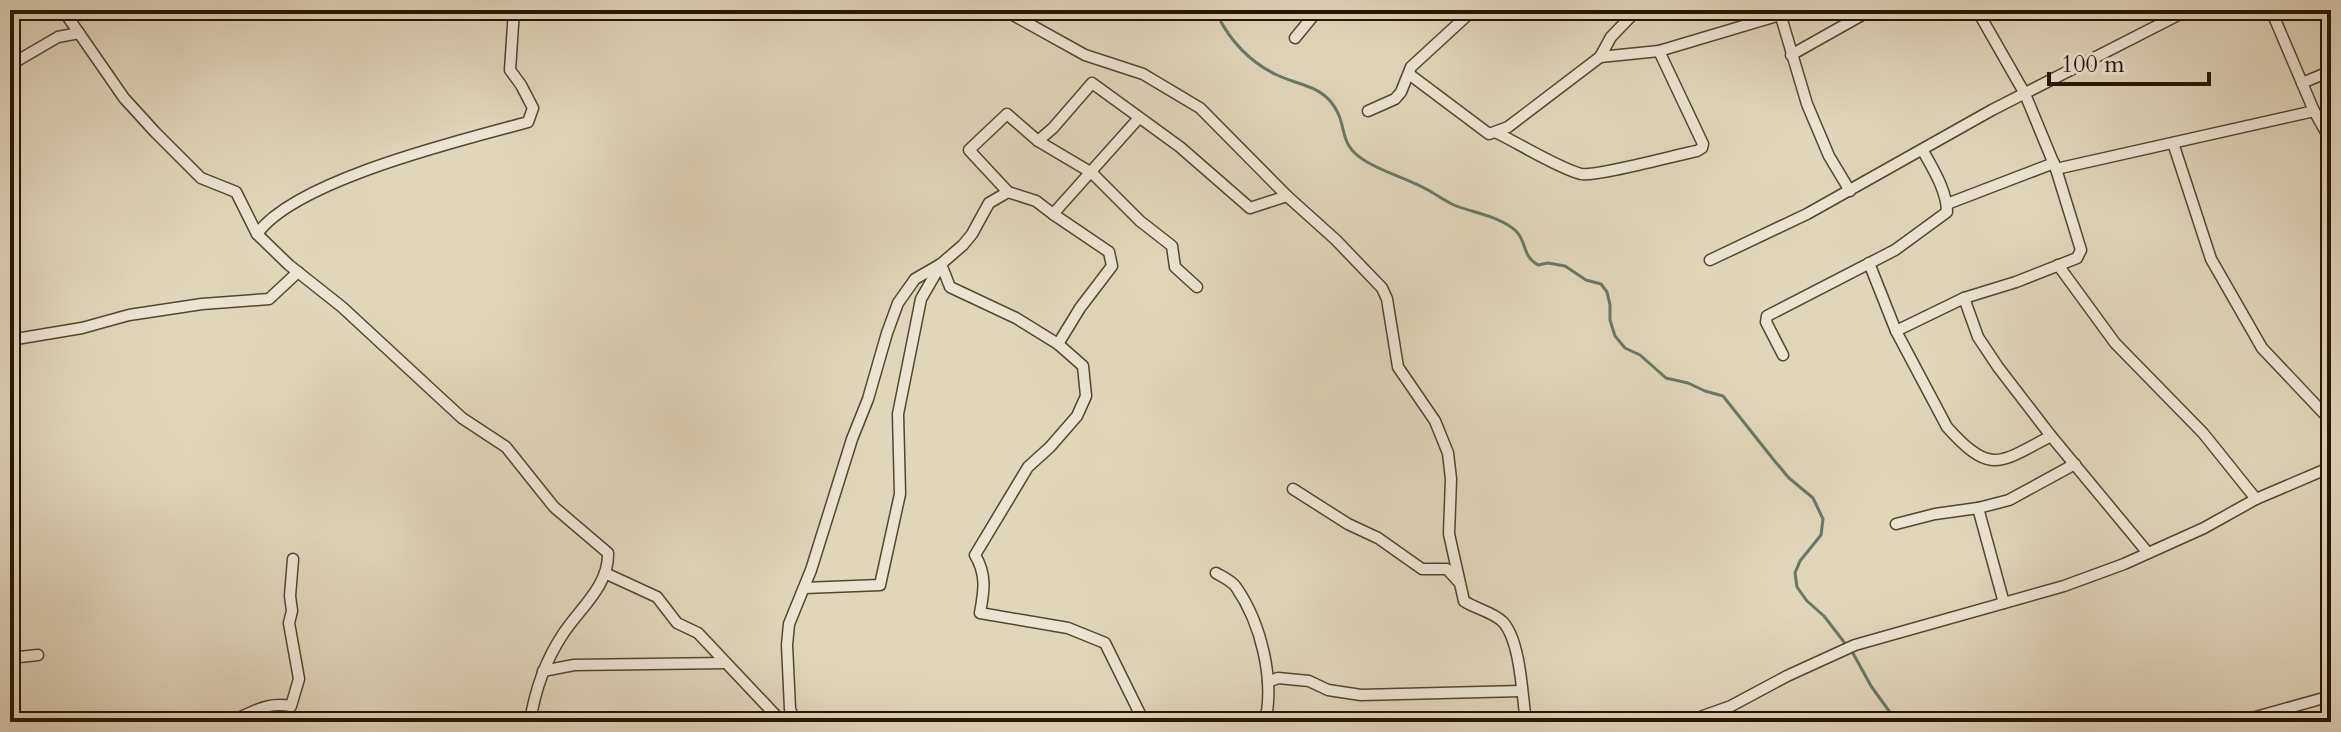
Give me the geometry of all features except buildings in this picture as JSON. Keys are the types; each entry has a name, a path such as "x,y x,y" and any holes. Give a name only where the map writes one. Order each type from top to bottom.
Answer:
{"street":[{"path":"63,10 124,98 155,132 201,178 236,192 257,234 342,307 462,418 506,447 554,507 608,553 607,574 563,632 543,671 535,692 530,722"},
{"path":"257,234 266,220 297,199 376,166 528,122 533,108 510,70 514,10"},
{"path":"1004,10 1085,55 1143,74 1200,108 1382,288 1387,299 1398,367 1435,421 1448,453 1451,479 1449,534 1464,601 1501,620 1507,627 1519,667 1526,722"},
{"path":"1295,38 1318,10"},
{"path":"1368,111 1395,99 1418,60 1473,10"},
{"path":"1409,74 1489,134 1497,133 1600,57 1611,37 1637,10"},
{"path":"1791,55 1871,10"},
{"path":"1896,331 1964,298 2008,285 2077,258 2081,250 2055,166 2025,94 1977,10"},
{"path":"1710,260 1850,191 1954,131 2188,10"},
{"path":"2271,10 2314,111 2331,141"},
{"path":"1600,57 1659,51 1779,13 1807,104 1829,156 1850,191"},
{"path":"10,65 58,37 79,33"},
{"path":"1497,133 1580,174 1597,175 1615,168 1697,151 1703,144 1659,51"},
{"path":"2302,83 2331,71"},
{"path":"1038,141 1092,83 1180,147 1250,208 1287,196"},
{"path":"1947,204 2055,166 2314,111"},
{"path":"1058,344 1080,308 1112,266 1109,252 1036,201 1008,192 969,150 1007,114 1038,141 1092,173 1140,221 1172,246 1175,267 1197,287"},
{"path":"1053,214 1138,119"},
{"path":"2173,143 2211,259 2262,348 2331,421"},
{"path":"1783,355 1766,322 1767,316 1895,250 1947,212 1947,204 1923,151"},
{"path":"795,722 790,709 787,645 792,614 804,588 898,303 915,279 941,264 972,234 989,203 1008,192"},
{"path":"1869,263 1896,331 1947,427 1979,458 2004,460 2051,436"},
{"path":"941,264 950,287 1016,318 1058,344 1083,366 1086,396 1077,416 1022,476 975,555 985,581 980,613 1068,628 1105,643 1144,722"},
{"path":"804,588 880,585 900,494 898,414 921,299 941,264"},
{"path":"2058,265 2115,343 2203,433 2256,499"},
{"path":"10,340 82,328 129,315 202,304 269,299 298,272"},
{"path":"1964,298 1978,337 2051,436 2148,553"},
{"path":"1896,524 2009,500 2075,464"},
{"path":"1686,722 1731,706 1855,645 2064,586 2148,553 2204,528 2256,499 2331,467"},
{"path":"1293,489 1348,524 1378,538 1422,569 1447,569 1462,587"},
{"path":"1978,508 2004,603"},
{"path":"227,722 273,703 291,706 299,679 289,623 293,559"},
{"path":"1216,573 1235,585 1260,640 1268,682 1265,722"},
{"path":"607,574 657,597 677,623 698,633 782,722"},
{"path":"10,654 19,657 38,655"},
{"path":"543,671 574,665 725,663"},
{"path":"1268,682 1278,678 1309,681 1328,690 1361,695 1521,691"},
{"path":"2238,722 2331,696"}],"waterway":[{"path":"1203,10 1218,16 1235,42 1258,64 1325,96 1337,110 1347,141 1357,155 1454,205 1510,226 1519,235 1529,257 1538,265 1565,266 1586,280 1601,284 1607,292 1615,336 1625,348 1640,355 1666,378 1723,396 1789,478 1813,498 1823,519 1821,535 1800,561 1795,573 1797,587 1854,655 1871,686 1897,722"}]}
